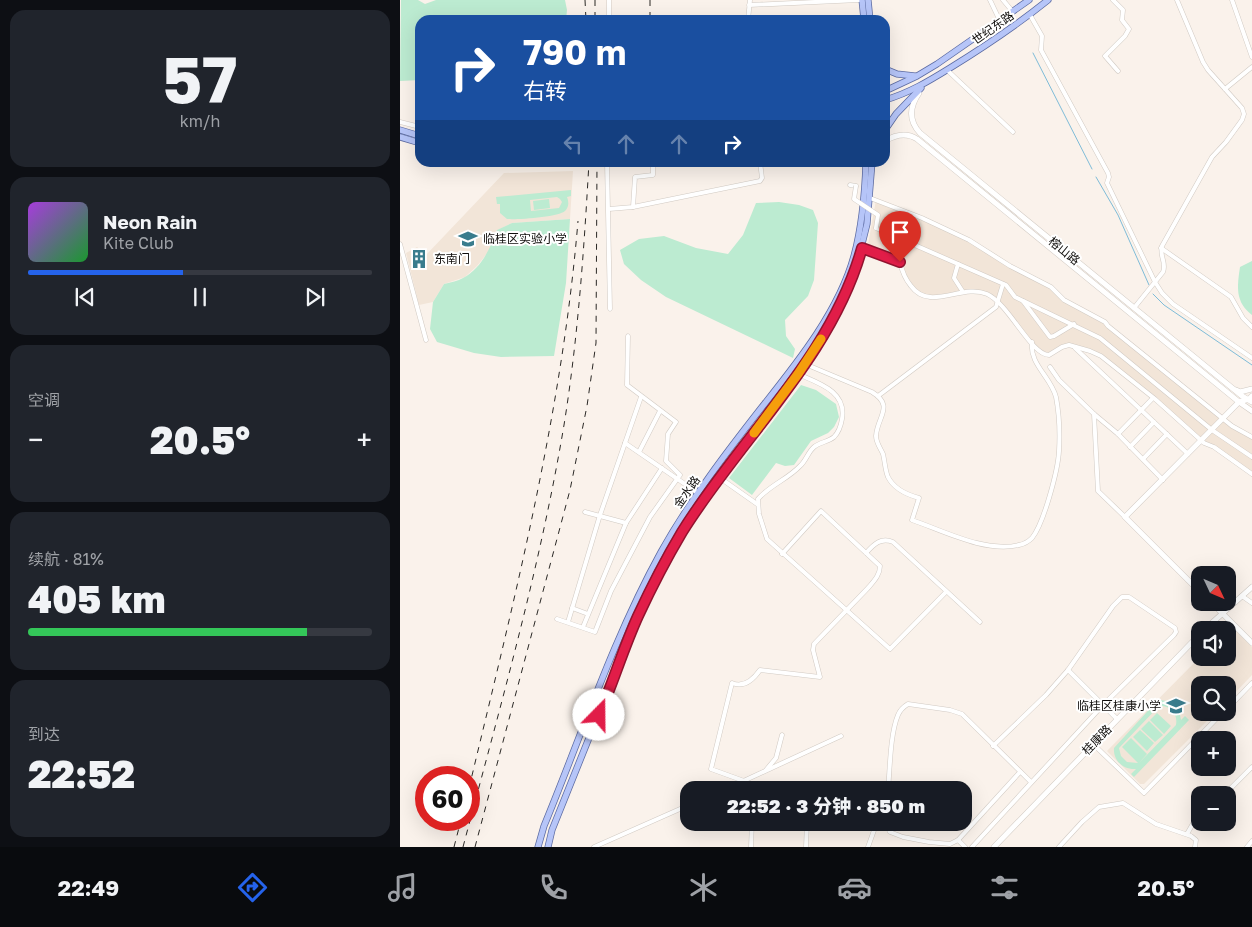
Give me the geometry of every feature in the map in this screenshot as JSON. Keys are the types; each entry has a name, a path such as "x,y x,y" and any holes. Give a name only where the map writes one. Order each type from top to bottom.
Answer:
{"main road":[{"path":"860,0 863,15"},
{"path":"868,0 870,15"},
{"name":"世纪东路","path":"926,84 1030,15 1048,0"},
{"name":"世纪东路","path":"890,89 918,76 937,64 1013,12 1025,1"},
{"path":"890,71 897,74 918,76"},
{"path":"890,98 926,84"},
{"path":"890,123 896,114 926,84"},
{"name":"榕山路","path":"926,84 916,97 911,111 913,124 920,133 1235,390 1251,399"},
{"path":"400,130 415,134"},
{"name":"榕山路","path":"890,139 900,135 912,136 917,139 1233,398 1252,411"},
{"path":"400,137 415,142"},
{"name":"金水路","path":"538,847 544,826 636,599 670,536 698,493 792,369 830,311 854,258 863,206 866,167"},
{"name":"金水路","path":"548,847 552,830 638,616 683,532 720,478 805,364 846,294 862,248 870,198 872,167"},
{"path":"1235,390 1240,392 1252,389"},
{"path":"1233,398 1233,408"},
{"path":"1191,583 1125,517 1238,402 1251,399"},
{"path":"1233,408 1240,406 1246,408"},
{"path":"1214,621 1252,587"},
{"path":"1219,611 1252,644"},
{"name":"桂康路","path":"994,847 1191,643"}],"street":[{"path":"609,0 609,15"},
{"path":"748,15 750,0"},
{"path":"749,5 860,0"},
{"path":"990,0 1000,21"},
{"path":"1003,0 1013,12"},
{"path":"1113,0 1123,10 1122,20 1129,29 1125,36 1105,56 1118,71"},
{"path":"1134,308 1165,268 1161,248 1212,157 1226,142 1244,117 1242,108 1203,62 1177,0"},
{"path":"1232,0 1252,57"},
{"path":"1030,15 1042,36 1041,50 1108,173 1107,183 1155,282 1173,304 1252,358"},
{"path":"1225,89 1252,67"},
{"path":"947,70 1013,132"},
{"path":"400,122 415,126"},
{"path":"607,167 610,309"},
{"path":"633,207 635,177 653,175 653,167"},
{"path":"609,209 633,207 760,181 762,178 761,167"},
{"path":"850,185 856,186 854,199 878,215 876,228 1003,284 1009,288 1015,297 1100,338 1212,430 1252,457"},
{"path":"870,198 922,218 969,240 1010,266 1051,287 1064,300 1104,322 1232,426 1252,437"},
{"path":"400,244 426,340"},
{"path":"862,248 900,262 902,272 908,282 922,296 935,298 970,290 983,292 998,301 1043,354 1047,355 1066,345 1102,356 1201,441 1214,447 1252,474"},
{"path":"1161,248 1231,297 1243,318 1252,327"},
{"path":"958,264 954,278 964,292"},
{"path":"878,396 996,307 1003,284"},
{"path":"1022,300 1048,336 1054,336 1074,324"},
{"path":"557,620 595,632 611,591 650,517 680,475 666,461 668,434 676,422 626,385 628,336"},
{"path":"805,364 878,396 884,403 876,435 877,441 883,455 888,477 903,492 919,498 912,520 978,544 1006,547 1020,545 1029,541 1037,530 1052,489 1059,451 1056,397 1033,357 1032,342"},
{"path":"1074,346 1188,454"},
{"path":"1050,367 1059,380 1118,434 1162,480"},
{"path":"798,374 825,387 839,398 842,411 841,425 833,438 814,446 800,467 768,490 758,500 757,504 766,538 890,649 946,592"},
{"path":"568,622 600,515 641,397"},
{"path":"1118,434 1153,398"},
{"path":"639,452 660,411"},
{"path":"1094,414 1098,491 1125,517"},
{"path":"1130,447 1154,422"},
{"path":"1143,459 1166,434"},
{"path":"625,443 698,493"},
{"path":"583,628 626,523 662,468"},
{"path":"720,478 757,504"},
{"path":"782,554 821,511 880,566 879,573 868,588 814,644 813,650 820,677 760,670 755,678 746,683 738,685 732,683 711,769 744,781 841,736"},
{"path":"585,512 626,523"},
{"path":"866,553 877,542 890,540 980,622"},
{"path":"1242,596 1252,604"},
{"path":"972,847 1103,705 1174,635 1176,630 1173,625 1129,597 1122,597 1113,606 1068,670 1046,696 993,746"},
{"path":"572,608 588,614"},
{"path":"1068,670 1117,719"},
{"path":"1236,700 1252,683"},
{"path":"889,781 894,728 898,714 903,706 908,704 950,710 962,714 1031,782"},
{"path":"1093,744 1144,793 1214,721"},
{"path":"765,772 776,758 782,735"},
{"path":"1233,786 1252,767"},
{"path":"890,831 903,837 950,844 958,840 1020,772"},
{"path":"1058,847 1099,807 1123,803 1156,824 1192,836 1196,840 1195,847"},
{"path":"594,847 680,810"},
{"path":"1187,834 1191,827"},
{"path":"751,847 752,831"},
{"path":"806,847 807,831"},
{"path":"868,847 874,831"},
{"path":"958,840 965,847"},
{"path":"1247,847 1252,841"}],"shaded area":[{"name":"临桂区实验小学","path":"573,171 570,219 512,223 498,230 490,250 477,266 465,277 444,284 433,302 419,305 406,253 417,247 426,255 504,173"},
{"path":"876,200 969,240 1010,266 1045,284 1059,295 1105,322 1232,426 1252,437 1252,474 1214,447 1204,443 1155,399 1101,356 1069,345 1049,355 1043,354 990,295 970,291 929,298 912,288 900,262 867,250"},
{"name":"临桂区桂康小学","path":"1236,631 1252,647 1252,675 1236,692 1236,676 1191,676 1191,721 1207,721 1197,731 1191,731 1191,737 1144,784 1140,784 1107,751 1191,666 1236,666"}],"green space":[{"path":"401,0 418,0 425,4 436,0 565,0 566,15 415,15 415,80 400,81"},
{"path":"571,190 571,196 567,197 568,204 565,211 537,218 507,219 500,213 500,204 497,204 496,197","holes":["557,197 562,202 559,208 531,211 530,200"]},
{"path":"549,199 550,208 534,210 533,201"},
{"path":"779,202 799,205 813,210 818,223 814,280 808,296 785,320 786,336 795,349 793,358 666,297 641,280 624,264 620,250 639,239 664,236 696,248 728,254 743,235 756,203"},
{"path":"570,219 566,283 554,356 501,357 474,353 437,342 430,329 433,302 444,284 461,279 475,269 488,250 497,230 512,223"},
{"path":"1252,261 1252,315 1246,310 1240,299 1238,281 1240,267"},
{"path":"801,385 816,390 836,404 839,417 834,427 828,433 811,441 794,465 785,466 776,463 752,495 729,478"},
{"path":"1161,700 1169,702 1177,709 1181,720 1185,716 1189,720 1134,777 1131,774 1136,769 1123,766 1115,756 1114,748 1156,702","holes":["1159,706 1173,711 1176,717 1176,725 1139,763 1147,754 1131,738 1122,747 1138,763 1127,762 1121,756 1119,748"]},
{"path":"1157,713 1171,726 1164,734 1150,720"},
{"path":"1149,721 1163,735 1155,742 1141,729"},
{"path":"1140,730 1154,743 1147,751 1133,737"}],"waterway":[{"path":"1033,53 1092,169"},
{"path":"1096,177 1118,215 1149,285"},
{"path":"1153,294 1164,305 1252,365"}],"railway":[{"path":"585,0 586,15"},
{"path":"595,0 595,15"},
{"path":"650,0 650,15"},
{"path":"463,847 531,584 564,425 577,327 589,167"},
{"path":"475,847 570,490 587,406 596,343 597,167"},
{"path":"474,766 519,577 548,436 561,365 578,221"},
{"path":"454,847 458,831"}],"slow traffic":[{"path":"754,433 798,374 821,339"}],"place":[{"name":"临桂区实验小学","path":"468,239"},
{"name":"东南门","path":"419,259"},
{"name":"临桂区桂康小学","path":"1176,706"}],"route":[{"path":"599,715 638,616 683,532 822,338 846,294 862,248 900,262"}]}
